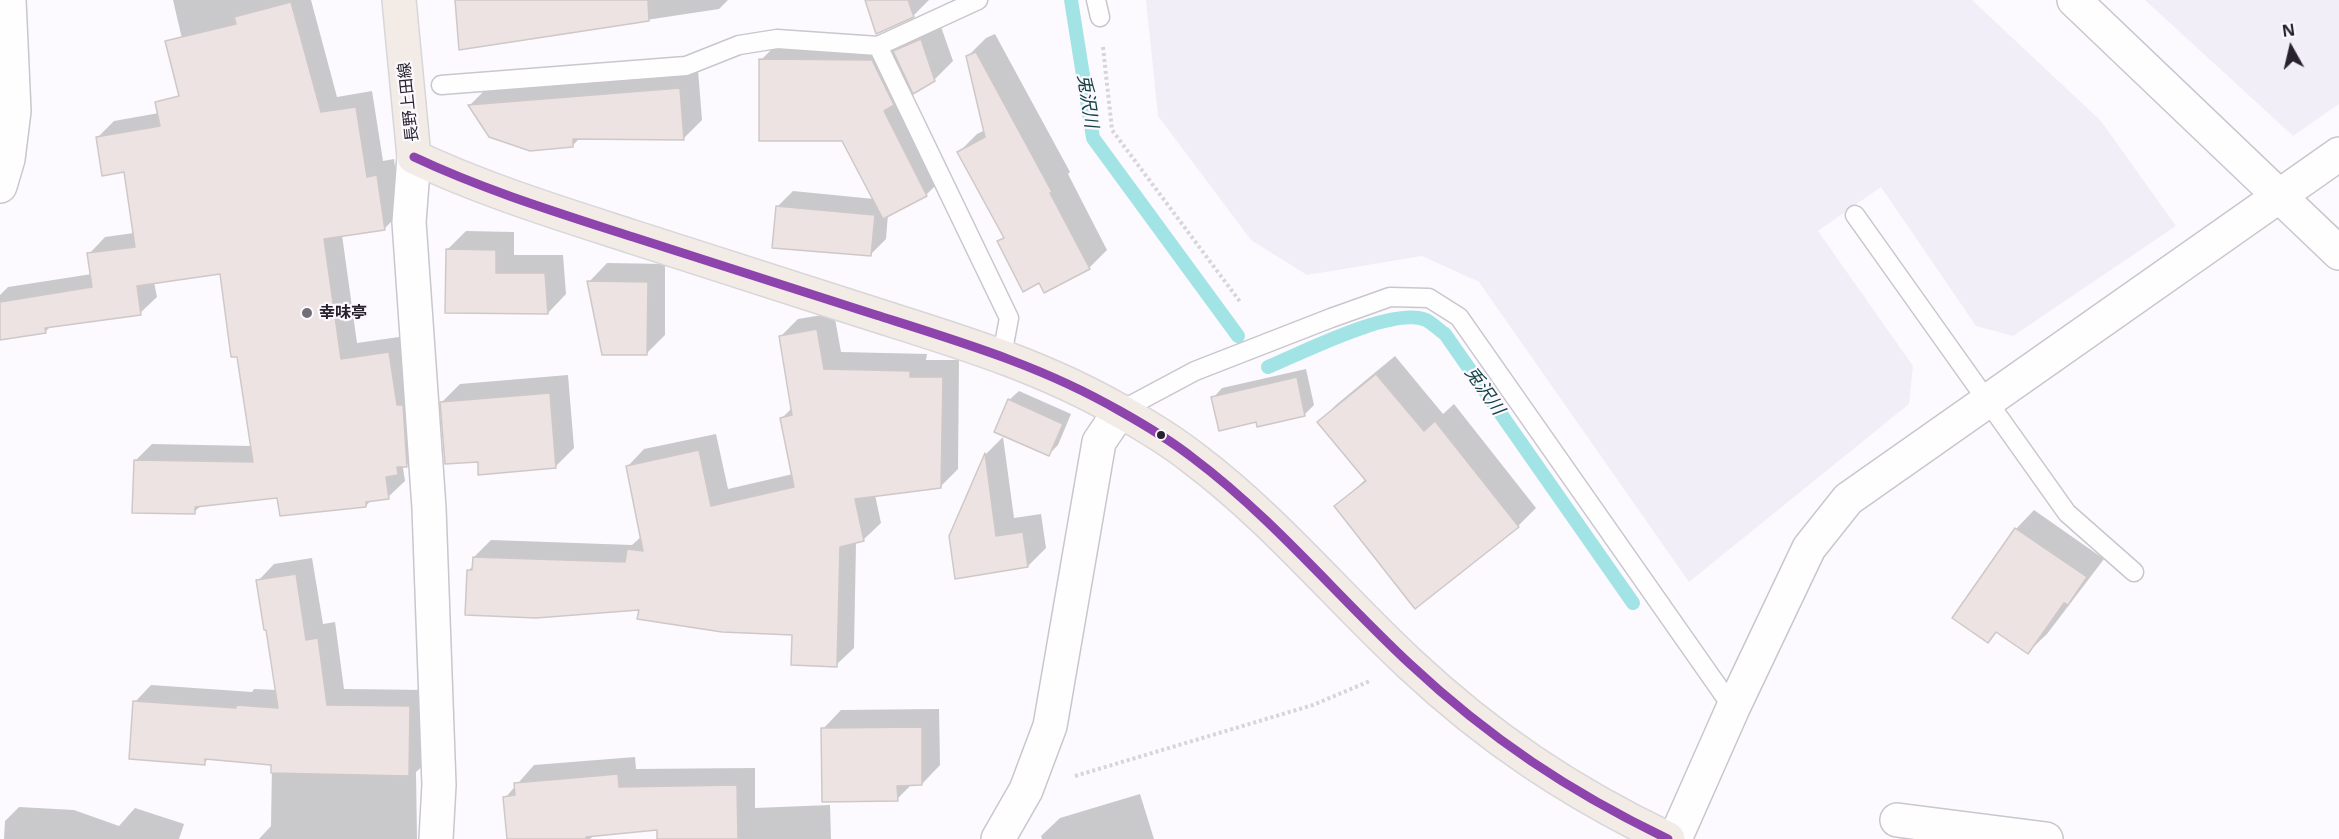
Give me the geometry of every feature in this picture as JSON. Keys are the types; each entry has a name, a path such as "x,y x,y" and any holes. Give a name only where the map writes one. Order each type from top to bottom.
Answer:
{"main road":[{"name":"長野上田線","path":"399,0 414,157 454,176 588,222 1002,355 1085,391 1193,458 1257,512 1409,664 1479,724 1548,774 1592,801 1668,839"}],"street":[{"path":"0,186 8,159 14,111 9,0"},
{"path":"2074,0 2339,253"},
{"path":"1676,839 1733,708 1809,548 1848,499 2277,195 2339,154"},
{"path":"414,157 409,222 429,508 439,785 436,839"},
{"path":"998,839 1026,790 1050,726 1099,442 1120,411"},
{"path":"1897,820 2046,839"}],"lane":[{"path":"441,85 686,66 739,45 777,39 878,46 978,0"},
{"path":"878,46 1009,318 1002,355"},
{"path":"1855,215 2067,513 2134,572"},
{"path":"1120,411 1195,371 1331,318 1390,297 1429,298 1459,317 1733,708"}],"path":[{"path":"1098,9 1112,130 1241,303"},
{"path":"1026,790 1313,705 1409,664"}],"shaded area":[{"path":"1146,0 1972,0 2101,121 2176,226 2013,336 1976,326 1881,187 1818,231 1913,366 1909,404 1689,582 1479,282 1422,256 1307,275 1251,240 1158,116"},
{"path":"2145,0 2339,0 2339,104 2293,136"}],"building":[{"path":"455,0 648,0 649,21 459,50"},
{"path":"865,0 908,0 914,17 876,34"},
{"path":"291,2 321,112 356,107 367,177 377,175 385,230 324,239 341,359 389,352 397,405 403,405 407,467 397,467 398,475 386,477 389,499 366,502 366,507 280,516 277,498 195,507 195,514 132,513 134,460 253,462 237,357 231,357 220,274 137,286 141,315 45,328 46,333 0,340 0,302 92,287 87,253 135,247 124,172 102,176 96,137 160,126 155,102 179,96 165,41 236,24 234,17"},
{"path":"921,39 935,81 913,94 893,51"},
{"path":"976,52 1052,192 1050,193 1090,269 1044,293 1039,283 1023,292 997,241 1004,238 957,152 985,137 966,56"},
{"path":"759,59 872,60 894,105 884,111 927,196 883,219 842,141 759,141"},
{"path":"680,88 684,140 573,139 573,147 530,151 489,137 468,105"},
{"path":"776,206 875,215 871,256 772,248"},
{"path":"446,249 496,250 496,273 545,273 548,314 445,313"},
{"path":"587,281 648,282 647,355 602,355"},
{"path":"817,329 824,369 910,371 910,377 943,377 941,488 855,499 864,541 840,547 837,667 791,665 792,635 722,632 637,619 639,610 536,618 465,615 467,570 472,570 473,557 625,562 627,549 643,551 626,466 699,450 711,506 794,487 780,418 792,415 779,336"},
{"path":"1376,374 1424,431 1435,421 1519,527 1415,609 1334,506 1366,481 1317,422"},
{"path":"1297,377 1305,416 1257,427 1256,422 1219,431 1211,397"},
{"path":"550,393 556,468 478,475 478,462 445,464 440,402"},
{"path":"1008,399 1063,424 1049,456 994,432"},
{"path":"985,453 996,536 1023,532 1028,567 955,579 949,536"},
{"path":"2015,528 2087,577 2068,605 2064,603 2028,654 1996,632 1988,643 1952,618"},
{"path":"296,574 306,640 318,638 327,705 410,706 409,776 271,773 271,765 205,759 205,765 129,759 133,701 236,708 236,705 278,708 256,580"},
{"path":"922,727 922,785 897,786 898,801 822,802 821,728"},
{"path":"618,774 619,787 737,785 738,839 657,839 657,830 586,837 586,839 507,839 503,797 515,795 514,783"}],"waterway":[{"name":"兎沢川","path":"1071,0 1093,138 1238,336"},
{"name":"兎沢川","path":"1268,367 1370,325 1411,317 1428,321 1445,334 1633,603"}],"transit line":[{"path":"414,157 467,180 550,210 1001,356 1091,395 1148,427 1222,481 1278,532 1410,664 1470,716 1532,762 1564,782 1668,839"}],"place":[{"name":"幸味亭","path":"307,313"}]}
